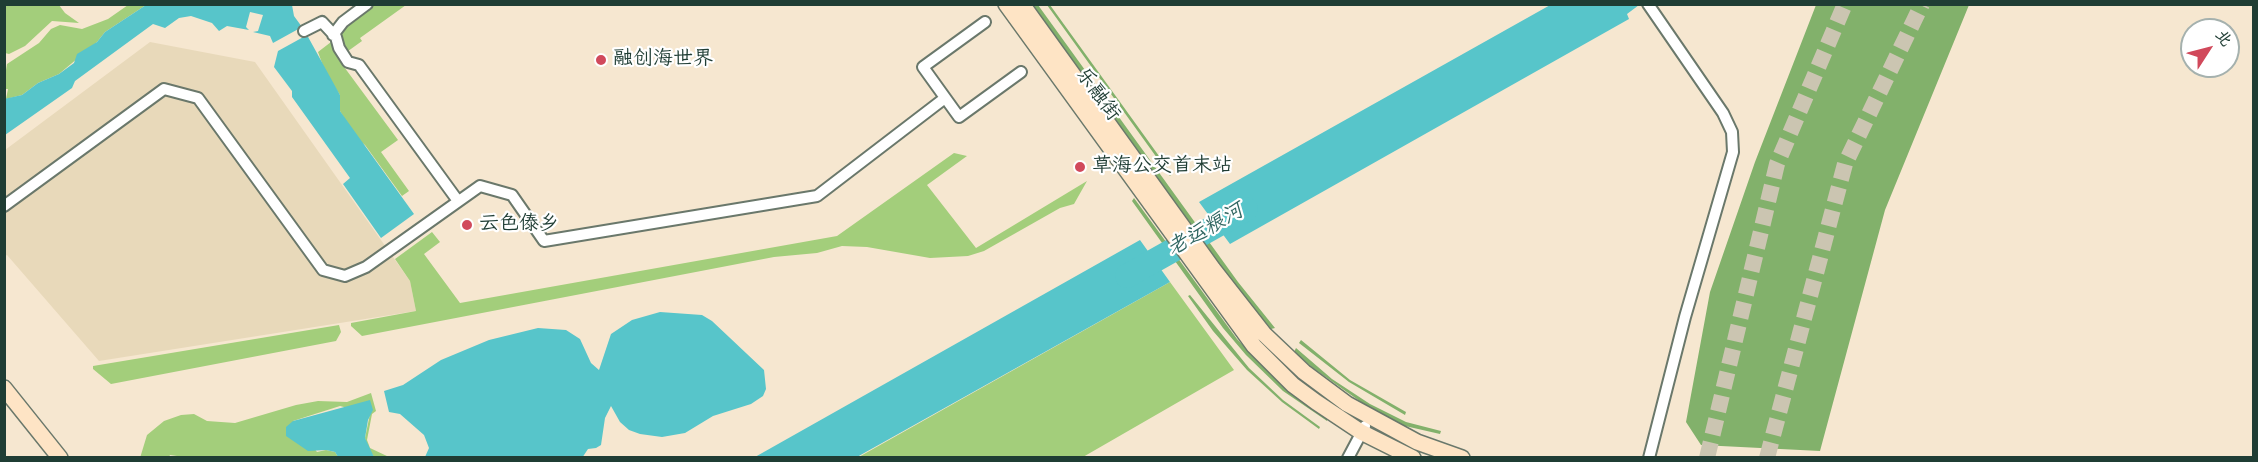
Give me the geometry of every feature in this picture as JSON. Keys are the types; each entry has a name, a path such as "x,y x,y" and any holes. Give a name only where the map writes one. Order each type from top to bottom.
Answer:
{"street":[{"path":"333,35 343,22 367,4"},
{"name":"乐融街","path":"1006,4 1159,206"},
{"name":"乐融街","path":"1022,4 1159,206"},
{"path":"1648,4 1723,113 1732,132 1732,152 1684,317 1649,458"},
{"path":"304,31 321,22 333,35 348,62 359,65 458,201"},
{"path":"985,22 923,67 945,98 959,117 1021,72"},
{"path":"4,206 164,89 198,98 323,270 345,276 366,267 480,186 512,195 544,241 817,196 945,98"},
{"path":"1159,206 1208,273 1282,353 1324,388 1370,418 1418,442 1462,458"},
{"path":"1208,273 1236,324 1273,366 1316,402 1361,432 1413,458"},
{"path":"4,388 60,458"},
{"path":"1348,458 1370,418"}],"shaded area":[{"path":"150,42 255,62 410,281 416,311 99,361 7,255 5,256 5,150"}],"green space":[{"path":"5,4 59,5 65,13 79,23 52,21 25,46 9,54 5,53"},
{"path":"128,5 146,5 105,32 97,42 59,74 38,83 22,95 6,99 7,64 39,43 51,29 60,25 82,29 108,19"},
{"path":"372,5 406,5 360,38 362,41 344,54 340,40 342,29 347,22"},
{"path":"1033,5 1038,5 1238,282 1275,328 1271,329 1234,284"},
{"path":"1047,5 1050,5 1172,174 1170,176"},
{"path":"1816,5 1969,5 1885,210 1820,451 1701,445 1686,422 1710,292 1755,162"},
{"path":"331,42 339,60 398,140 381,152 409,191 402,196 365,145 356,138 340,111 340,95 326,74 318,52"},
{"path":"954,153 967,156 927,185 976,248 1087,181 1074,204 1060,208 984,251 968,256 930,258 867,247 842,246 817,253 774,257 362,336 351,326 351,323 416,311 410,281 395,259 432,232 440,242 424,254 460,303 837,236"},
{"path":"1134,198 1237,339 1273,376 1327,418 1327,421 1283,391 1246,355 1223,328 1132,201"},
{"path":"1170,282 1234,370 1083,457 857,458"},
{"path":"1190,295 1249,368 1283,400 1320,427 1319,429 1282,402 1247,370 1213,331 1188,296"},
{"path":"339,325 341,332 336,341 111,384 93,369 93,366"},
{"path":"1301,340 1350,380 1406,412 1405,415 1349,382 1299,343"},
{"path":"1296,348 1332,379 1370,404 1406,422 1441,431 1440,434 1405,426 1368,407 1313,368 1294,352"},
{"path":"371,393 376,411 372,414 367,440 370,448 389,457 374,457 367,447 365,438 370,414 340,406 293,421 317,452 326,450 335,452 338,457 191,458 170,455 169,457 140,458 147,435 164,421 181,415 194,414 207,421 235,423 296,405 318,401 347,402"}],"water":[{"path":"1552,4 1639,5 1627,14 1629,19 1230,244 1199,202"},
{"path":"146,5 292,5 294,16 302,27 273,43 270,36 253,32 258,31 263,15 250,12 246,27 249,30 227,26 219,31 212,23 191,16 179,18 165,28 153,24 75,81 72,88 5,135 4,99 22,95 38,83 59,74 74,63 77,54"},
{"path":"307,35 340,95 340,111 414,214 381,238 343,184 350,178 292,97 292,91 274,67 278,51"},
{"path":"1140,240 1170,282 857,457 755,457"},
{"path":"660,312 702,315 712,321 764,370 766,389 763,396 751,404 713,416 685,433 662,437 629,430 620,422 611,406 605,418 601,445 588,449 582,458 425,457 429,448 424,435 400,414 389,412 384,391 403,385 441,360 489,340 538,328 566,330 580,339 591,363 599,370 611,334 632,320"},
{"path":"370,400 373,410 368,420 365,438 374,457 338,457 335,452 326,450 308,451 286,436 286,427 293,421"}],"waterway":[{"name":"老运粮河","path":"1127,276 1246,209"}],"tunnel":[{"path":"1707,458 1777,164 1845,4"},
{"path":"1767,458 1845,164 1922,4"}],"place":[{"name":"融创海世界","path":"601,60"},
{"name":"草海公交首末站","path":"1080,167"},
{"name":"云色傣乡","path":"467,225"}]}
